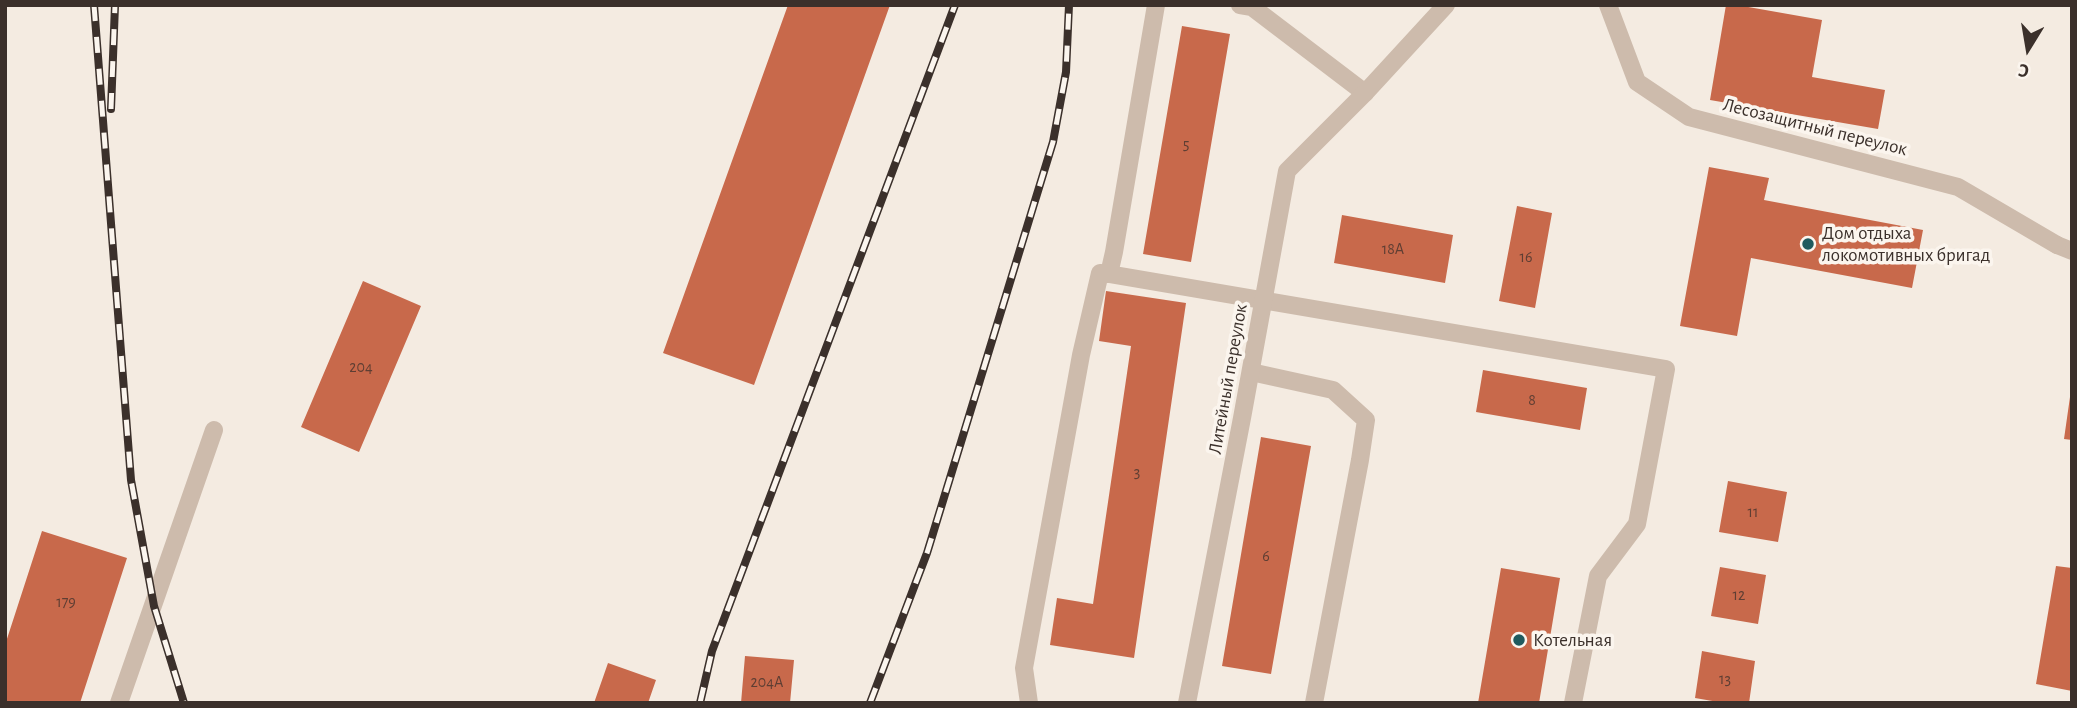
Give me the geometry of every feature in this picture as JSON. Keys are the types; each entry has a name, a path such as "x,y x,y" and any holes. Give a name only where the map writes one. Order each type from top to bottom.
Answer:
{"street":[{"path":"1109,274 1156,5"},
{"path":"1240,5 1252,7 1365,93 1446,5"},
{"name":"Лесозащитный переулок","path":"1608,5 1637,82 1689,117 1958,187 2064,248"},
{"name":"Литейный переулок","path":"1187,703 1287,171 1365,93"},
{"path":"1030,703 1024,668 1081,355 1100,273 1666,369 1637,524 1598,576 1573,703"},
{"path":"1251,372 1333,390 1366,420 1314,703"},
{"path":"119,703 214,430"}],"building":[{"path":"788,5 890,5 754,385 663,353"},
{"path":"1726,5 1822,20 1812,77 1885,90 1878,129 1710,100"},
{"path":"1182,26 1230,34 1191,262 1143,254"},
{"name":"Дом отдыха локомотивных бригад","path":"1709,167 1769,178 1764,200 1923,230 1912,288 1751,258 1737,336 1680,326"},
{"path":"1517,206 1552,213 1535,308 1499,301"},
{"path":"1342,215 1453,235 1445,283 1334,263"},
{"path":"363,281 421,306 359,452 301,427"},
{"path":"1106,291 1186,303 1134,658 1050,645 1057,598 1093,604 1131,346 1099,341"},
{"path":"1483,370 1587,388 1580,430 1476,412"},
{"path":"2072,397 2072,440 2064,439"},
{"path":"1261,437 1311,446 1271,674 1222,666"},
{"path":"1728,481 1787,492 1778,542 1719,532"},
{"path":"42,531 127,558 80,703 5,703 5,645"},
{"path":"2056,566 2072,568 2072,691 2036,684"},
{"path":"1720,567 1766,575 1758,624 1711,616"},
{"name":"Котельная","path":"1501,568 1560,578 1539,703 1478,703"},
{"path":"1702,651 1755,661 1749,703 1724,703 1695,698"},
{"path":"745,656 794,660 790,703 741,703"},
{"path":"608,663 656,680 648,703 594,703"}],"railway":[{"path":"94,5 131,480 154,606 184,703"},
{"path":"111,109 115,5"},
{"path":"700,703 712,651 955,5"},
{"path":"870,703 927,553 1053,142 1066,72 1069,5"}],"place":[{"name":"Дом отдыха локомотивных бригад","path":"1808,244"},
{"name":"Котельная","path":"1519,640"}]}
